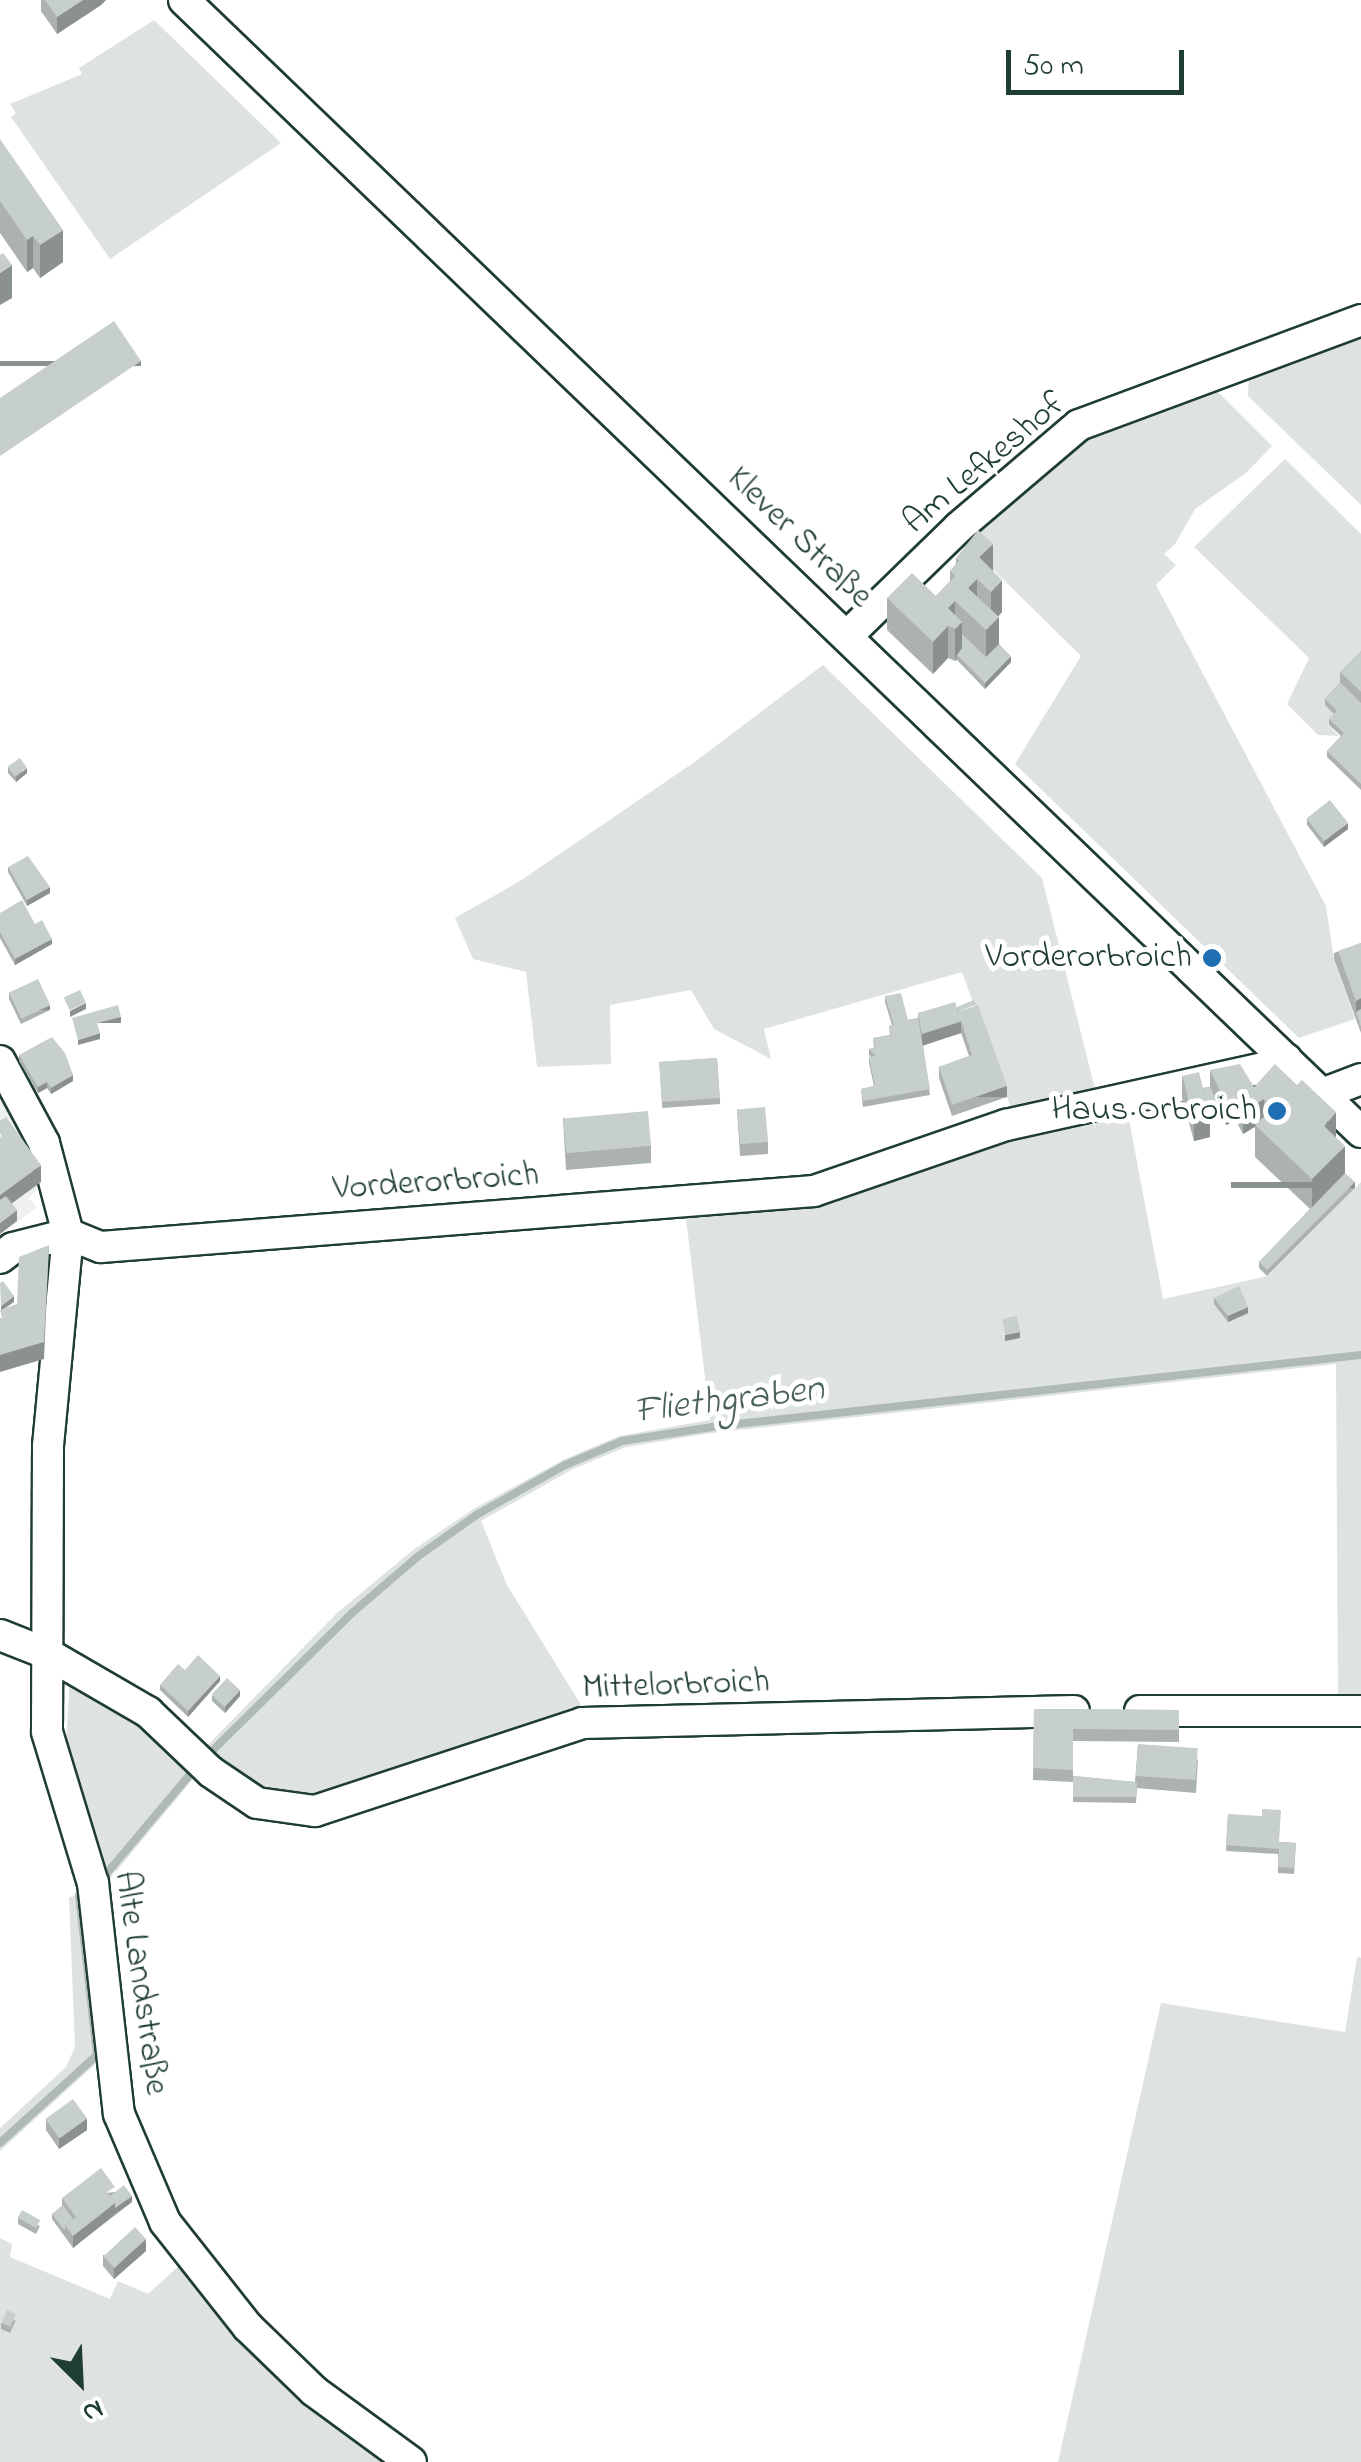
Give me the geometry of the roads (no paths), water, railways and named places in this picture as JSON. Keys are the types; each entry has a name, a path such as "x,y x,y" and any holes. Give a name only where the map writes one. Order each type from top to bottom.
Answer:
{"street":[{"name":"Klever Straße","path":"184,0 1361,1132"},
{"name":"Am Lefkeshof","path":"846,636 960,528 1079,425 1361,320"},
{"name":"Vorderorbroich","path":"0,1258 13,1248 68,1234 101,1247 814,1191 1006,1124 1264,1068 1286,1059"},
{"name":"Alte Landstraße","path":"0,1061 44,1143 68,1234 48,1445 47,1732 93,1883 119,2114 165,2222 248,2327 314,2391 410,2462"},
{"path":"1322,1094 1361,1079"},
{"name":"Mittelorbroich","path":"0,1635 48,1654 148,1712 210,1772 258,1803 315,1811 582,1723 1036,1711 1361,1711"}],"waterway":[{"name":"Fliethgraben","path":"209,1754 352,1613 417,1557 478,1514 565,1465 622,1441 719,1426 1361,1355"},
{"name":"Fliethgraben","path":"107,1873 193,1771"},
{"name":"Fliethgraben","path":"0,2143 97,2055 79,1895"}],"place":[{"name":"Vorderorbroich","path":"1212,958"},
{"name":"Haus Orbroich","path":"1277,1111"}]}
